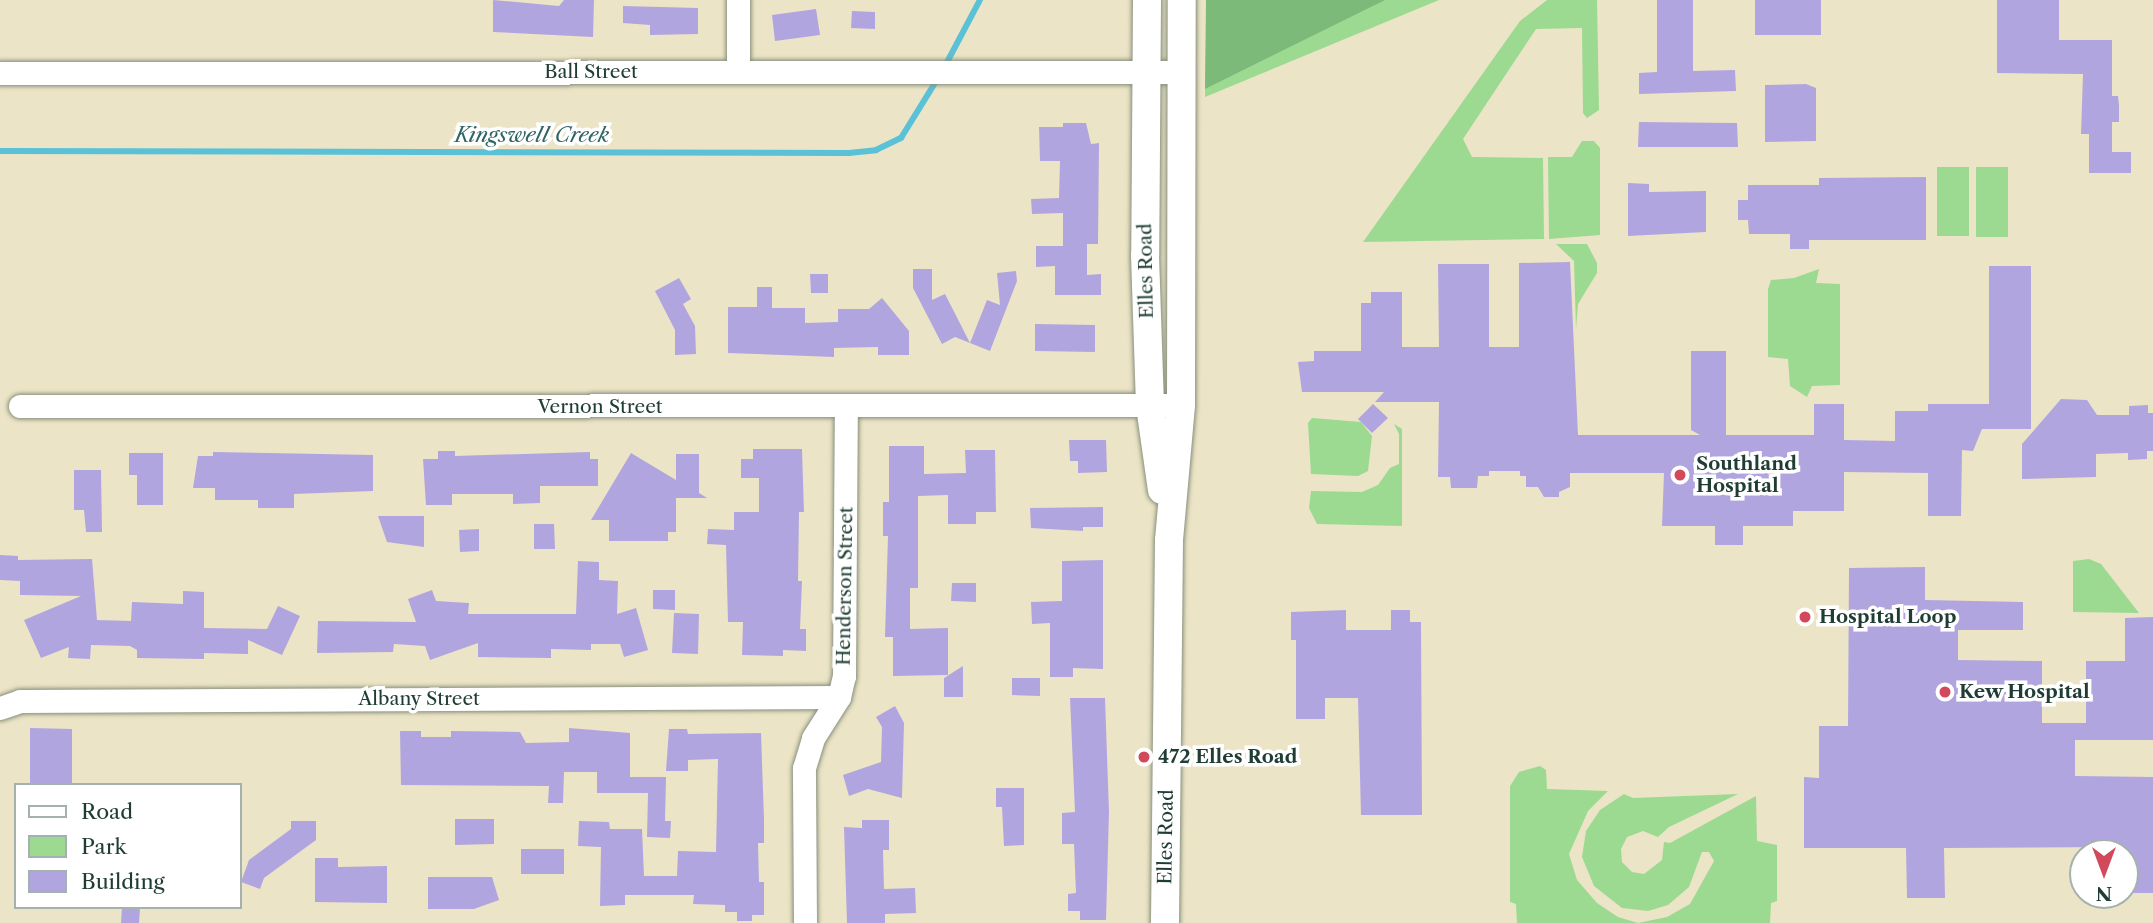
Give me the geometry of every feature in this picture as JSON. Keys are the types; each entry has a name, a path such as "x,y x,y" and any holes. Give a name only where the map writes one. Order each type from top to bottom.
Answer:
{"main road":[{"name":"Elles Road","path":"1147,0 1145,254 1150,406 1169,540"},
{"name":"Elles Road","path":"1165,923 1169,540 1181,405 1182,0"}],"street":[{"path":"738,0 738,72"},
{"name":"Ball Street","path":"0,73 1182,72"},
{"path":"1145,254 1182,251"},
{"name":"Vernon Street","path":"20,406 846,408 1181,405"},
{"name":"Henderson Street","path":"805,923 804,768 813,738 839,697 845,649 846,408"},
{"name":"Albany Street","path":"0,708 20,701 839,697"}],"green space":[{"path":"1206,0 1385,0 1205,89"},
{"path":"1207,0 1439,0 1205,97"},
{"path":"1547,0 1597,0 1599,110 1587,118 1583,113 1582,28 1536,29 1463,139 1472,157 1543,158 1544,239 1363,242 1520,21"},
{"path":"1582,141 1594,141 1600,148 1600,235 1549,239 1548,157 1572,157"},
{"path":"1937,167 1969,167 1969,236 1937,236"},
{"path":"1976,167 2008,167 2008,237 1976,237"},
{"path":"1556,244 1587,244 1597,263 1597,273 1578,304 1576,329 1574,261"},
{"path":"1819,269 1816,283 1840,284 1840,385 1812,386 1807,397 1790,386 1788,359 1768,357 1768,289 1771,280 1794,278"},
{"path":"1312,418 1361,422 1372,436 1368,471 1358,476 1311,474 1308,423"},
{"path":"1394,424 1402,429 1402,526 1317,524 1309,508 1311,491 1362,492 1378,485 1390,468 1399,464 1399,434"},
{"path":"2089,559 2101,564 2139,613 2073,612 2073,561"},
{"path":"1540,766 1546,770 1547,789 1608,791 1588,811 1569,854 1577,880 1597,903 1618,917 1638,923 1517,923 1516,904 1510,902 1510,786 1519,772"},
{"path":"1624,794 1633,798 1738,794 1669,827 1658,837 1643,831 1627,837 1621,849 1622,862 1632,872 1644,874 1662,860 1664,842 1670,843 1756,796 1757,841 1777,845 1777,901 1771,903 1770,923 1638,923 1667,917 1690,904 1714,861 1709,852 1702,852 1689,887 1668,905 1648,911 1622,908 1594,886 1582,857 1586,831 1600,810"}],"building":[{"path":"493,0 559,6 564,0 594,0 593,37 493,32"},
{"path":"1657,0 1693,0 1693,71 1735,70 1736,91 1639,94 1639,73 1657,72"},
{"path":"1755,0 1821,0 1821,35 1755,35"},
{"path":"1997,0 2059,0 2059,40 2112,40 2112,96 2118,96 2119,122 2112,122 2112,152 2131,152 2131,173 2089,173 2089,134 2081,134 2083,74 1997,73"},
{"path":"623,6 698,8 698,34 650,35 650,25 623,23"},
{"path":"816,9 820,35 775,41 772,15"},
{"path":"852,11 875,12 875,29 851,28"},
{"path":"1806,84 1816,88 1816,141 1765,142 1765,85"},
{"path":"1639,122 1737,123 1738,147 1638,147"},
{"path":"1063,123 1086,123 1091,144 1099,143 1098,244 1087,244 1087,275 1101,274 1101,295 1055,295 1055,266 1036,267 1036,246 1063,246 1063,213 1032,214 1031,199 1059,198 1060,161 1040,161 1039,127 1063,127"},
{"path":"1926,177 1926,240 1809,240 1809,249 1790,249 1790,234 1749,234 1748,220 1738,220 1738,200 1748,200 1748,185 1819,185 1819,178"},
{"path":"1628,183 1649,184 1649,192 1706,191 1706,232 1628,236"},
{"path":"1570,262 1578,435 1700,435 1691,430 1691,351 1726,351 1726,435 1814,435 1814,404 1844,404 1844,440 1895,441 1895,411 1928,411 1928,404 1989,404 1989,266 2031,266 2031,429 1982,429 1973,451 1962,450 1961,516 1928,516 1928,473 1844,472 1844,511 1793,511 1793,526 1743,526 1743,545 1715,545 1715,526 1662,526 1664,473 1570,473 1570,487 1559,492 1559,497 1544,497 1538,487 1526,487 1526,476 1520,476 1520,471 1489,471 1489,476 1478,476 1477,488 1451,488 1450,477 1438,477 1439,402 1375,402 1384,392 1302,392 1298,362 1314,361 1314,351 1361,351 1361,303 1371,303 1371,292 1402,292 1402,347 1439,347 1438,264 1489,264 1489,347 1519,347 1519,263"},
{"path":"913,269 932,269 932,300 945,294 970,343 955,337 942,344 913,288"},
{"path":"1016,271 1017,281 990,351 970,343 987,300 1000,305 997,273"},
{"path":"810,274 828,274 828,293 811,293"},
{"path":"679,278 691,299 683,304 695,326 696,354 675,355 675,330 655,291"},
{"path":"757,287 772,287 772,308 805,308 805,323 838,322 838,309 869,309 882,298 909,331 909,355 878,355 878,347 834,348 834,357 728,353 728,307 757,307"},
{"path":"1035,324 1095,325 1095,352 1035,351"},
{"path":"2061,399 2087,400 2097,415 2129,415 2129,406 2148,405 2148,413 2153,413 2153,451 2147,451 2147,459 2128,460 2128,453 2096,454 2096,477 2022,479 2022,444"},
{"path":"1373,404 1388,418 1372,433 1358,419"},
{"path":"1069,440 1106,440 1107,472 1078,473 1078,461 1070,461"},
{"path":"889,446 924,446 924,474 966,473 965,450 995,450 996,512 976,512 976,524 948,524 948,495 918,496 918,588 910,588 910,629 948,628 948,675 893,676 893,637 885,637 888,536 883,536 883,502 889,502"},
{"path":"753,449 802,449 804,512 799,512 798,581 802,581 800,629 806,629 806,651 783,650 783,656 742,655 743,622 728,622 726,545 707,544 708,529 734,530 734,512 759,512 759,478 741,478 741,459 753,459"},
{"path":"438,451 455,451 455,456 590,452 590,459 598,459 598,486 540,486 540,503 513,504 513,494 452,494 452,505 426,505 423,459 438,459"},
{"path":"213,452 373,455 373,491 294,494 294,508 258,508 258,500 215,500 215,488 193,488 198,456 213,456"},
{"path":"129,453 163,453 163,505 137,505 137,475 129,475"},
{"path":"631,453 676,480 676,454 699,454 699,493 707,498 676,498 676,532 668,532 668,541 609,541 609,520 591,520"},
{"path":"74,470 101,470 102,532 86,532 84,510 74,510"},
{"path":"1103,507 1103,527 1083,527 1083,531 1031,528 1030,508"},
{"path":"378,516 424,516 424,547 387,542"},
{"path":"534,524 554,524 555,549 534,549"},
{"path":"479,529 479,551 460,552 459,530"},
{"path":"0,555 18,556 18,560 92,559 97,620 131,621 132,602 183,604 183,591 204,592 204,628 267,629 278,606 300,616 282,655 248,640 248,654 204,653 204,659 137,658 137,650 130,646 91,645 90,659 68,658 69,647 41,658 24,620 81,596 20,595 20,581 0,580"},
{"path":"1103,560 1103,669 1073,668 1073,677 1050,677 1050,623 1032,624 1031,602 1062,601 1062,561"},
{"path":"578,561 599,562 599,580 618,581 617,614 636,608 648,650 624,657 620,644 591,644 591,650 551,649 551,658 478,657 478,643 430,660 425,646 394,644 393,652 317,653 318,621 416,622 408,599 432,590 436,601 469,603 468,614 576,614"},
{"name":"Kew Hospital","path":"1925,567 1925,600 2023,602 2023,630 1958,630 1958,660 2042,661 2042,723 2086,723 2086,661 2125,661 2125,618 2153,617 2153,740 2075,740 2075,776 2153,777 2153,893 2139,893 2139,839 2069,839 2069,847 1944,848 1945,898 1907,898 1906,848 1804,848 1804,777 1819,778 1819,726 1848,726 1849,568"},
{"path":"952,583 976,583 976,602 951,601"},
{"path":"653,590 675,590 675,610 653,609"},
{"path":"1346,610 1346,630 1391,630 1391,610 1410,610 1410,622 1421,622 1422,815 1361,815 1358,698 1325,698 1325,719 1296,719 1296,640 1291,640 1291,612"},
{"path":"674,613 699,614 698,654 672,653"},
{"path":"963,666 963,697 944,697 944,678"},
{"path":"1012,678 1040,678 1040,696 1012,695"},
{"path":"1070,698 1105,698 1109,812 1106,920 1080,920 1080,911 1068,911 1068,894 1076,893 1074,844 1062,844 1062,813 1075,812"},
{"path":"895,706 904,723 902,798 868,789 849,796 843,775 881,762 882,727 876,717"},
{"path":"30,728 72,729 72,783 30,783"},
{"path":"569,728 630,733 630,777 666,777 665,821 671,821 670,838 647,837 648,793 597,793 597,772 564,772 563,803 548,803 549,786 401,785 400,731 421,731 421,737 451,737 451,731 520,732 526,743 569,742"},
{"path":"669,729 687,729 688,734 761,733 764,843 758,843 759,882 764,882 764,915 752,915 752,921 737,921 737,912 725,912 725,905 693,904 694,895 625,895 625,905 600,906 601,847 578,846 579,821 609,822 610,829 642,829 644,876 677,876 678,851 716,852 718,759 688,760 688,771 666,771"},
{"path":"996,788 1024,788 1024,845 1004,846 1002,807 996,807"},
{"path":"455,819 494,819 494,844 455,845"},
{"path":"862,820 889,820 889,850 883,850 884,889 915,888 916,913 885,914 885,923 847,923 844,827 862,828"},
{"path":"291,821 316,821 316,840 264,878 260,889 242,882 249,860 291,829"},
{"path":"521,849 564,849 564,874 521,874"},
{"path":"315,858 338,858 338,867 387,866 387,903 315,902"},
{"path":"428,877 492,877 499,900 474,909 428,909"},
{"path":"122,909 140,909 139,923 121,923"}],"waterway":[{"name":"Kingswell Creek","path":"945,66 980,0"},
{"name":"Kingswell Creek","path":"0,151 849,153 876,150 901,138 938,78"}],"place":[{"name":"Southland Hospital","path":"1680,475"},
{"name":"Hospital Loop","path":"1805,617"},
{"name":"Kew Hospital","path":"1945,692"},
{"name":"472 Elles Road","path":"1144,757"}]}
